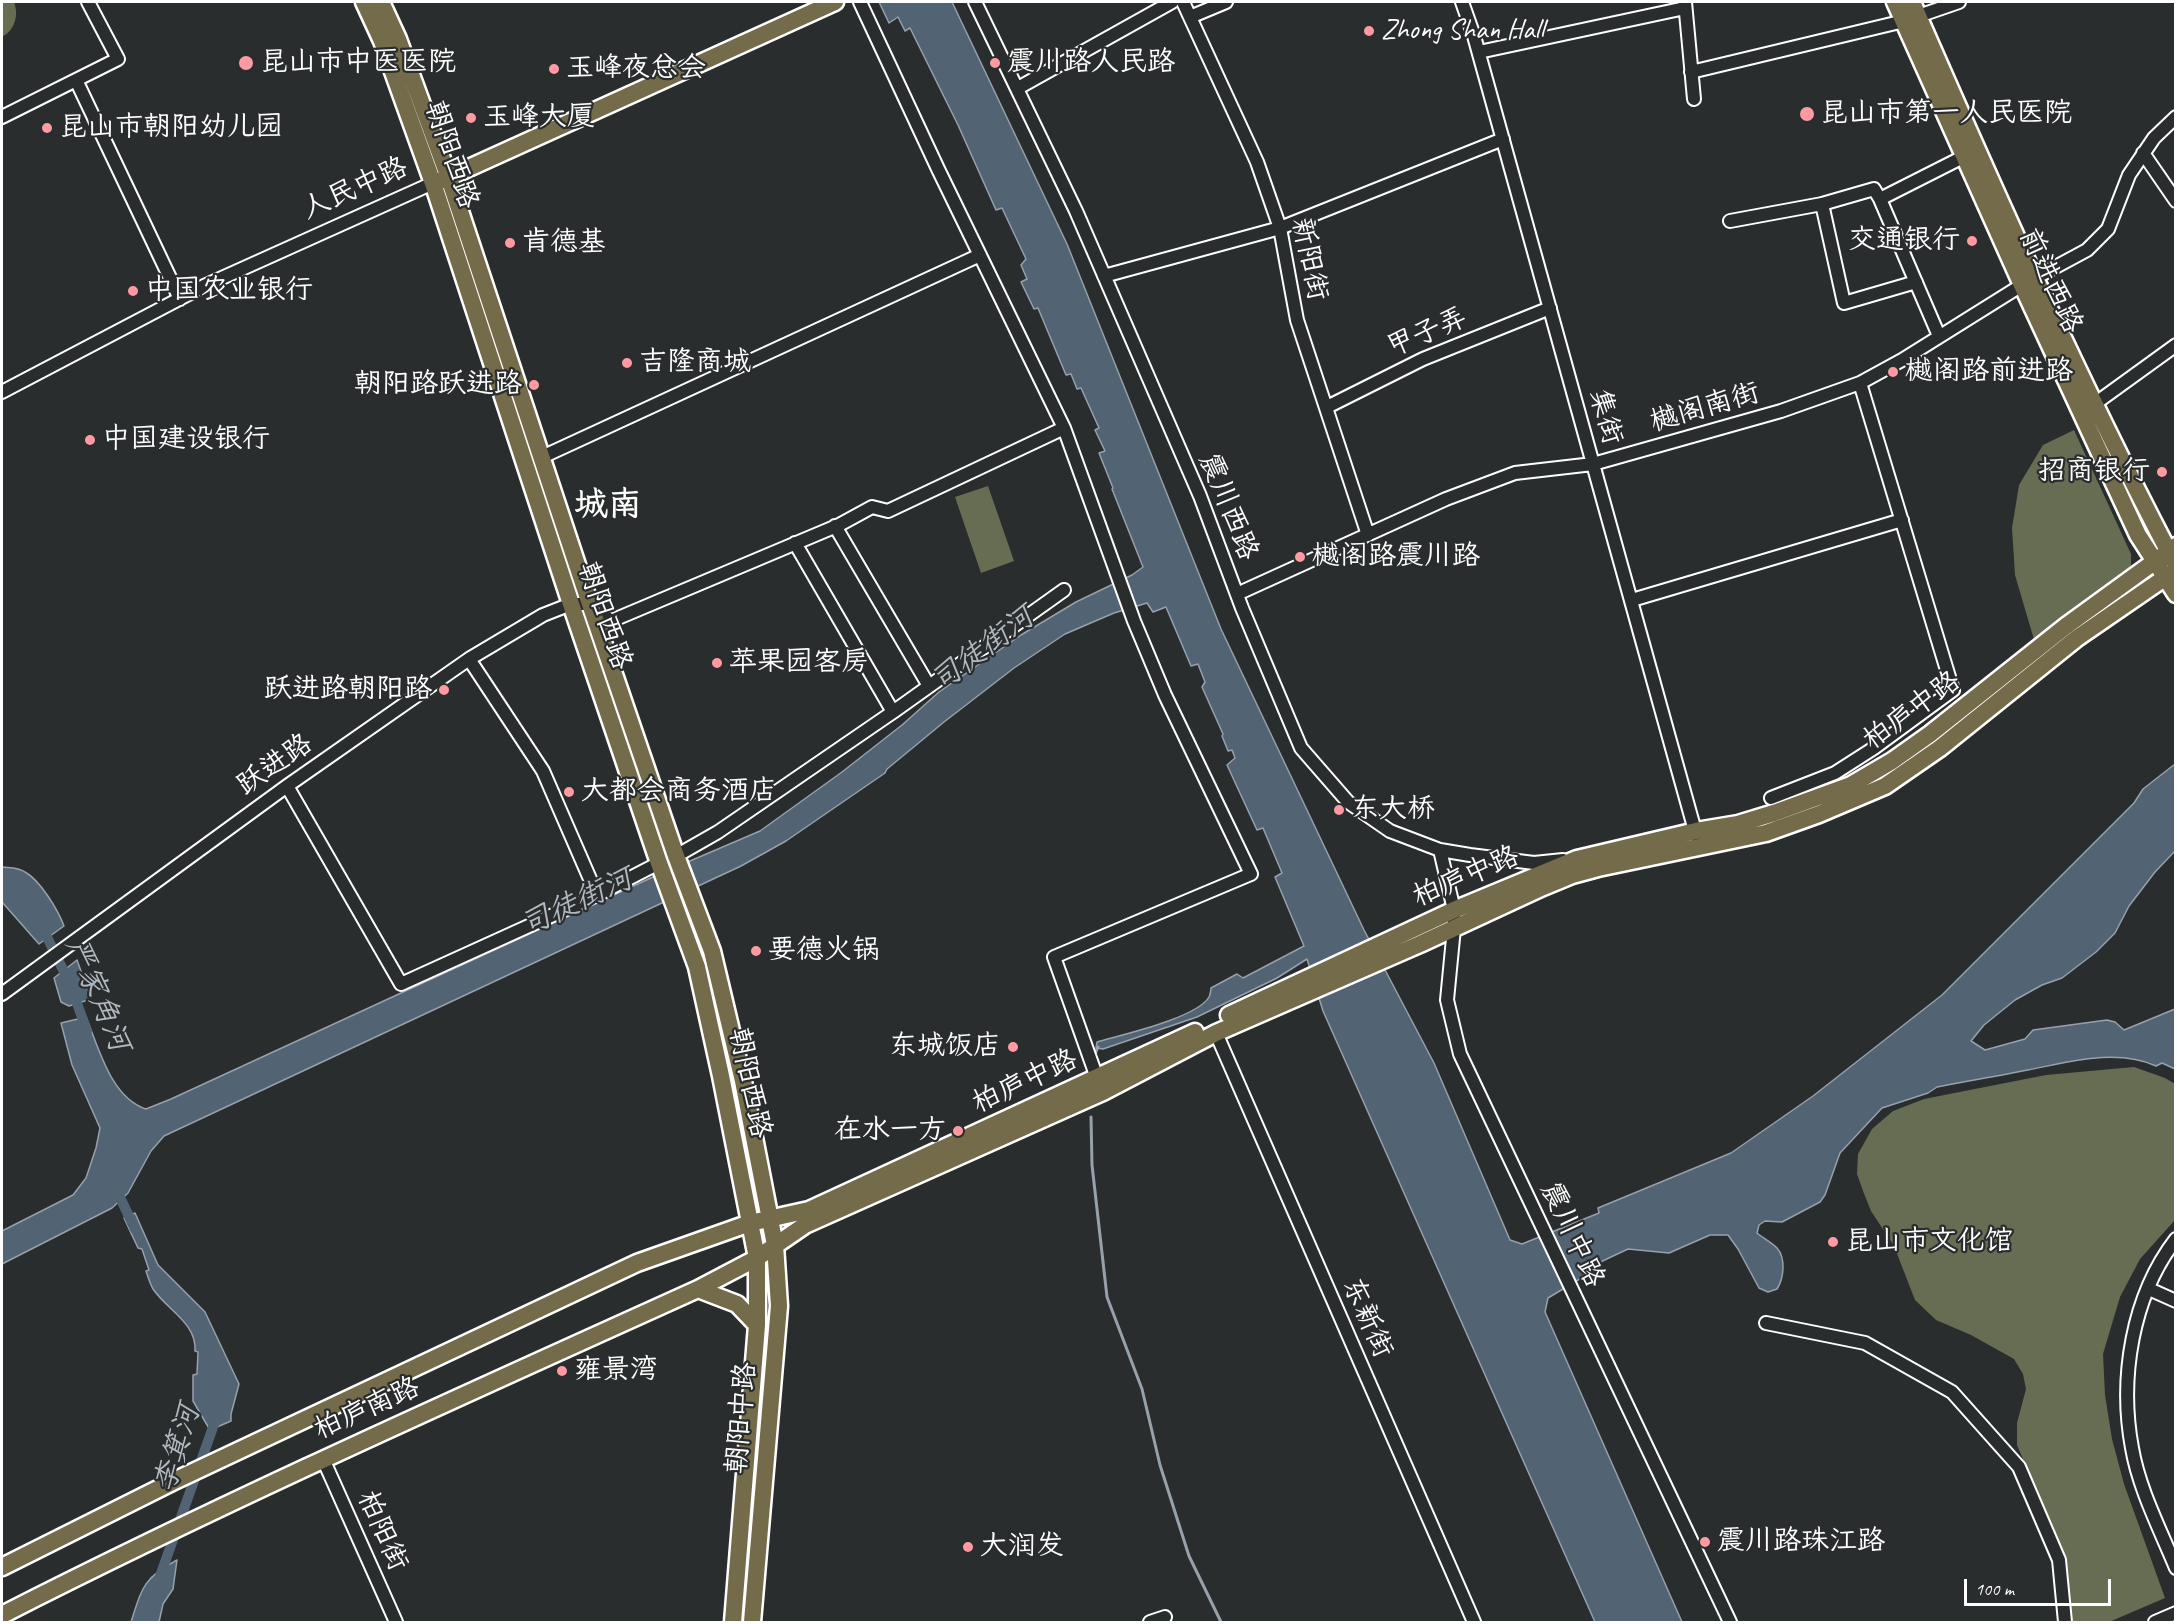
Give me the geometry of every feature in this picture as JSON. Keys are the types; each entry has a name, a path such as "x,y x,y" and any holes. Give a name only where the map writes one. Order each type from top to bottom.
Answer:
{"main road":[{"name":"朝阳西路","path":"364,2 441,181 542,457 678,860 712,951 743,1081 770,1219"},
{"name":"朝阳西路","path":"381,2 398,39 571,604 660,867 697,967 750,1223"},
{"name":"人民中路","path":"441,181 835,2"},
{"name":"前进西路","path":"1895,2 1912,13 2029,282 2088,409 2138,535 2169,562 2175,594"},
{"name":"前进西路","path":"1912,13 1965,156 2029,282"},
{"name":"柏庐中路","path":"1416,937 1454,928 1572,875 1697,839 1851,785 1930,734 2066,626 2169,562"},
{"name":"柏庐中路","path":"750,1223 809,1210 1097,1078 1416,937 1454,910 1577,859 1697,839"},
{"name":"柏庐中路","path":"757,1258 806,1225 1103,1092 1288,995"},
{"name":"朝阳中路","path":"752,1623 779,1306 775,1245 770,1219"},
{"name":"朝阳中路","path":"733,1623 757,1326 757,1258 750,1223"},
{"name":"柏庐南路","path":"2,1567 172,1482 637,1263 750,1223"},
{"name":"柏庐南路","path":"2,1615 205,1514 698,1289 757,1258"},
{"path":"698,1289 737,1304 757,1326"}],"street":[{"path":"2,117 118,59 88,2"},
{"path":"860,2 1064,428 1134,621 1165,695 1251,874 1054,957 1097,1078"},
{"name":"震川西路","path":"975,2 1018,88 1104,276 1200,496 1237,594 1302,748 1348,802 1390,831 1440,850 1534,863 1577,859"},
{"path":"1018,88 1172,2"},
{"name":"新阳街","path":"1183,2 1257,162 1280,228 1297,320 1368,534"},
{"path":"1190,17 1226,2"},
{"name":"集街","path":"1462,2 1479,52 1697,839"},
{"path":"1691,72 1959,2"},
{"path":"1479,52 1685,5 1694,99"},
{"path":"76,80 180,299"},
{"name":"樾阁南街","path":"1237,594 1446,499 1515,473 1593,464 1781,411 1860,382 1902,360 2029,282 2087,250 2108,229 2129,175 2154,138 2175,117"},
{"path":"1104,276 1280,228 1503,139"},
{"path":"2144,153 2175,201"},
{"path":"1880,199 1965,156"},
{"name":"人民中路","path":"2,392 180,299 441,181"},
{"path":"1730,221 1822,204 1874,189 1939,336"},
{"path":"1822,204 1844,303 1916,282"},
{"path":"542,457 980,255"},
{"name":"甲子弄","path":"1327,407 1423,358 1550,308"},
{"path":"2088,409 2175,345"},
{"path":"1771,798 1836,773 1953,690 1860,382"},
{"path":"590,604 611,621 835,526 872,507 888,511 1064,428"},
{"path":"1632,600 1902,520"},
{"path":"835,526 929,686"},
{"path":"795,543 893,712"},
{"path":"678,860 893,712 1064,590"},
{"name":"跃进路","path":"2,994 287,786 470,659 543,615 571,604 590,604"},
{"path":"470,659 543,771 597,895"},
{"path":"287,786 401,984 660,867"},
{"name":"震川中路","path":"1440,850 1454,910 1447,1000 1460,1054 1730,1623"},
{"name":"东新街","path":"1216,1033 1474,1623"},
{"path":"2175,1239 2149,1289 2130,1347 2127,1375 2127,1409 2132,1449 2143,1488 2175,1568"},
{"path":"2149,1289 2175,1301"},
{"path":"1766,1323 1865,1342 1952,1392 2019,1467 2060,1560 2065,1623"},
{"name":"柏阳街","path":"323,1459 396,1623"},
{"path":"1150,1623 1165,1617"},
{"path":"2155,1623 2171,1618"}],"green space":[{"path":"2,2 14,2 16,12 13,26 2,37"},
{"path":"2074,430 2131,554 2131,569 2035,643 2015,575 2012,528 2019,485 2043,445"},
{"path":"988,486 1014,561 981,573 955,497"},
{"path":"2134,1067 2175,1084 2175,1220 2140,1259 2120,1297 2103,1354 2105,1395 2112,1439 2124,1484 2165,1598 2109,1622 2069,1622 2063,1555 2017,1445 2017,1423 2026,1389 2023,1374 2014,1359 1971,1335 1936,1320 1915,1300 1894,1246 1871,1211 1863,1191 1857,1174 1858,1154 1872,1129 1893,1111 1924,1099 2046,1075"}],"water":[{"path":"879,2 952,2 1067,244 1221,629 1364,930 1434,1063 1510,1240 1522,1244 1599,1213 1598,1208 1731,1153 1813,1096 1942,995 2134,803 2143,789 2175,764 2175,851 2155,872 2129,906 2115,933 2096,952 2062,978 2042,985 2015,1000 1984,1025 1971,1041 1985,1050 2025,1039 2033,1030 2107,1020 2115,1022 2124,1030 2175,1009 2175,1069 2162,1063 2156,1066 2125,1058 2093,1058 1937,1087 1928,1093 1882,1108 1840,1153 1825,1195 1820,1202 1782,1222 1765,1221 1759,1225 1757,1233 1777,1248 1782,1257 1782,1274 1777,1289 1768,1292 1759,1288 1728,1235 1710,1235 1669,1253 1628,1249 1594,1265 1588,1274 1548,1298 1545,1312 1682,1622 1595,1622 1323,1011 1307,959 1277,978 1197,1017 1103,1049 1096,1048 1097,1042 1158,1025 1190,1012 1202,1005 1209,997 1211,988 1237,974 1243,978 1304,946 1275,877 1282,873 1263,828 1257,830 1227,765 1235,758 1232,750 1228,751 1202,687 1205,682 1198,664 1191,666 1166,607 1153,612 1147,603 1114,613 1065,634 1014,668 944,722 885,773 786,841 741,866 164,1136 151,1151 128,1193 112,1208 2,1264 2,1231 73,1195 86,1178 96,1148 100,1128 72,1065 61,1023 86,1017 101,1057 115,1083 134,1103 146,1109 171,1099 655,876 760,831 842,772 902,725 939,692 1021,635 1076,602 1132,575 1143,567 1099,453 1105,451 1095,430 1099,428 1081,388 1077,389 1071,374 1066,375 1038,308 1034,309 1021,282 1027,279 1021,265 1026,259 1002,208 996,210 958,125 910,28 905,31 898,17 889,23"},
{"path":"2,867 19,869 31,876 48,896 64,926 39,944 2,902"},
{"path":"77,960 91,999 69,1006 61,1002 54,978"},
{"path":"135,1213 158,1265 205,1312 239,1384 231,1421 210,1430 193,1401 193,1375 197,1374 198,1352 195,1351 191,1332 151,1285 142,1249 138,1248 124,1218"},
{"path":"177,1560 173,1589 163,1604 159,1622 131,1622 145,1585 157,1573"}],"waterway":[{"name":"严家角河","path":"42,927 70,984 87,1031"},
{"path":"1095,1054 1098,1047"},
{"path":"1091,1117 1092,1165 1107,1297 1142,1389 1160,1465 1189,1556 1221,1622"},
{"name":"李箕河","path":"116,1189 135,1229"},
{"name":"李箕河","path":"159,1579 217,1416"}],"place":[{"name":"Zhong Shan Hall","path":"1369,31"},
{"name":"昆山市中医医院","path":"246,63"},
{"name":"震川路人民路","path":"995,63"},
{"name":"玉峰夜总会","path":"554,69"},
{"name":"昆山市第一人民医院","path":"1807,114"},
{"name":"玉峰大厦","path":"471,118"},
{"name":"昆山市朝阳幼儿园","path":"47,128"},
{"name":"交通银行","path":"1972,241"},
{"name":"肯德基","path":"510,243"},
{"name":"中国农业银行","path":"133,291"},
{"name":"吉隆商城","path":"627,363"},
{"name":"樾阁路前进路","path":"1893,372"},
{"name":"朝阳路跃进路","path":"534,385"},
{"name":"中国建设银行","path":"90,440"},
{"name":"招商银行","path":"2162,472"},
{"name":"樾阁路震川路","path":"1300,557"},
{"name":"苹果园客房","path":"717,663"},
{"name":"跃进路朝阳路","path":"444,690"},
{"name":"大都会商务酒店","path":"569,792"},
{"name":"东大桥","path":"1339,810"},
{"name":"要德火锅","path":"756,951"},
{"name":"东城饭店","path":"1013,1047"},
{"name":"在水一方","path":"958,1131"},
{"name":"昆山市文化馆","path":"1833,1242"},
{"name":"雍景湾","path":"562,1371"},
{"name":"震川路珠江路","path":"1705,1542"},
{"name":"大润发","path":"968,1547"}],"district":[{"name":"城南","path":"608,506"}],"water label":[{"name":"司徒街河","path":"983,650"},
{"name":"司徒街河","path":"577,903"}]}
